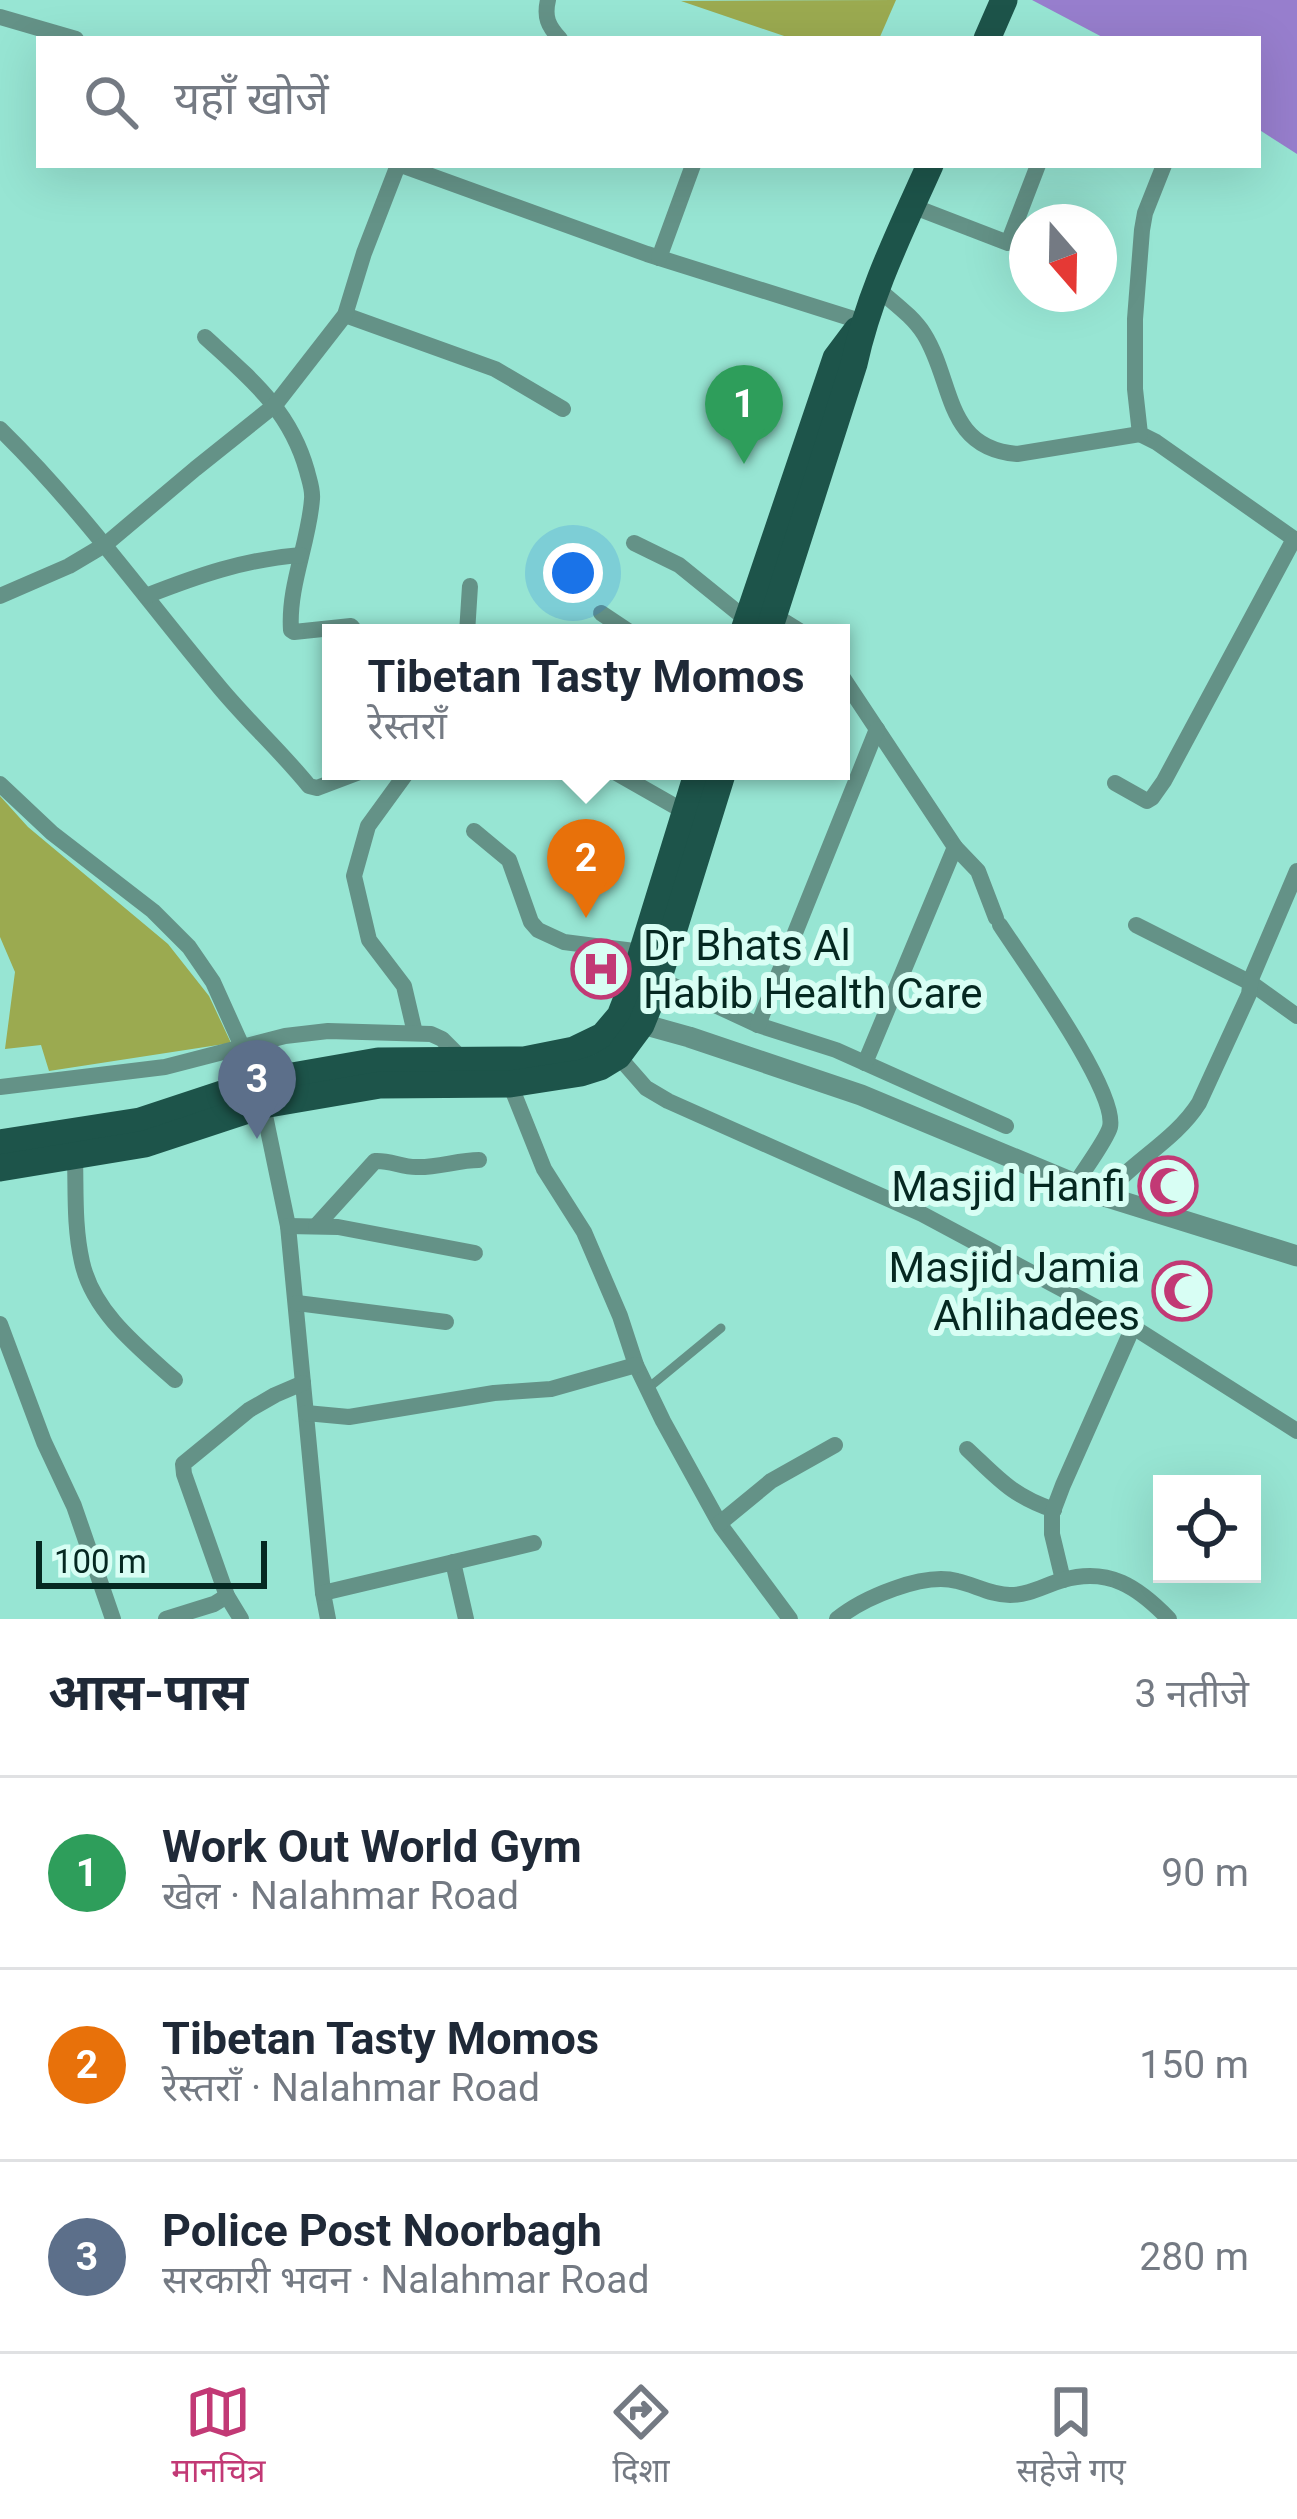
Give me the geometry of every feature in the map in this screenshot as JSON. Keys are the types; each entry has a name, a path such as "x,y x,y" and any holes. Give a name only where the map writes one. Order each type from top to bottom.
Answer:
{"main road":[{"path":"987,36 1004,0"},
{"path":"758,624 854,364 876,287 929,168"},
{"path":"0,1168 145,1144 261,1093 380,1085 510,1084 600,1067 618,1056 630,1021 642,952 695,780"},
{"path":"0,1143 140,1121 378,1061 524,1060 574,1050 603,1036 630,1021 659,979 720,780"}],"street":[{"path":"548,0 545,14 557,36"},
{"path":"0,17 66,36"},
{"path":"0,596 106,544 275,405 346,315 364,253 398,168"},
{"path":"407,168 659,258 863,322"},
{"path":"659,258 692,168"},
{"path":"912,206 1008,243 1037,168"},
{"path":"1140,434 1135,365 1140,253 1145,213 1163,168"},
{"path":"876,287 920,328 953,409 984,448 1017,454 1140,434 1296,540 1152,798 1147,800 1115,783"},
{"path":"346,315 495,369 563,409"},
{"path":"206,338 275,405 293,430 313,496 291,630 322,629"},
{"path":"0,429 44,472 230,700 309,786 338,780"},
{"path":"634,543 679,565 757,624"},
{"path":"146,596 232,565 301,555"},
{"path":"468,624 470,586"},
{"path":"601,613 618,624"},
{"path":"850,687 955,847 978,871 998,922 1091,1064 1110,1127 1076,1183"},
{"path":"758,1025 877,729"},
{"path":"401,780 368,826 354,876 369,940 404,986 415,1033"},
{"path":"629,780 685,812"},
{"path":"0,784 52,832 153,911 189,947 213,982 244,1048 261,1093 288,1226 328,1619"},
{"path":"474,831 509,860 538,930 564,941 642,952"},
{"path":"865,1063 955,847"},
{"path":"1104,1196 1190,1117 1249,994 1297,872"},
{"path":"1136,926 1251,983 1297,1016"},
{"path":"659,979 758,1025 836,1050 1006,1126"},
{"path":"630,1021 861,1095 1104,1196 1297,1256"},
{"path":"0,1088 165,1067 285,1036 328,1031 431,1034 464,1060"},
{"path":"618,1056 646,1088 668,1101 922,1214 1133,1327 1297,1431"},
{"path":"510,1084 544,1169 584,1232 647,1389 719,1523 790,1619"},
{"path":"75,1156 76,1228 83,1267 100,1303 122,1331 175,1380"},
{"path":"316,1226 375,1161 425,1167 479,1160"},
{"path":"288,1226 371,1232 475,1253"},
{"path":"297,1303 446,1322"},
{"path":"0,1324 44,1442 74,1505 113,1619"},
{"path":"1063,1580 1052,1534 1054,1510 1133,1327"},
{"path":"307,1413 349,1417 494,1393 551,1389 636,1365"},
{"path":"241,1619 227,1596 183,1464 249,1410 303,1383"},
{"path":"719,1523 771,1481 835,1445"},
{"path":"967,1448 1019,1496 1054,1510"},
{"path":"323,1593 534,1543"},
{"path":"453,1562 466,1619"},
{"path":"837,1619 865,1600 928,1580 954,1580 1015,1595 1096,1574 1123,1582 1169,1619"},
{"path":"166,1619 227,1596"}],"lane":[{"path":"647,1389 721,1328"}],"green space":[{"path":"896,0 880,36 784,36 681,1"},
{"path":"0,796 28,827 168,944 209,996 231,1043 49,1071 41,1045 5,1049 15,972 0,937"}],"shaded area":[{"path":"1032,0 1297,0 1297,154 1261,131 1261,36 1100,36"}],"place":[{"name":"Work Out World Gym","path":"744,464"},
{"name":"Tibetan Tasty Momos","path":"586,918"},
{"name":"Dr Bhats Al Habib Health Care","path":"601,969"},
{"name":"Police Post Noorbagh","path":"257,1139"},
{"name":"Masjid Hanfi","path":"1168,1186"},
{"name":"Masjid Jamia Ahlihadees","path":"1182,1291"}]}
